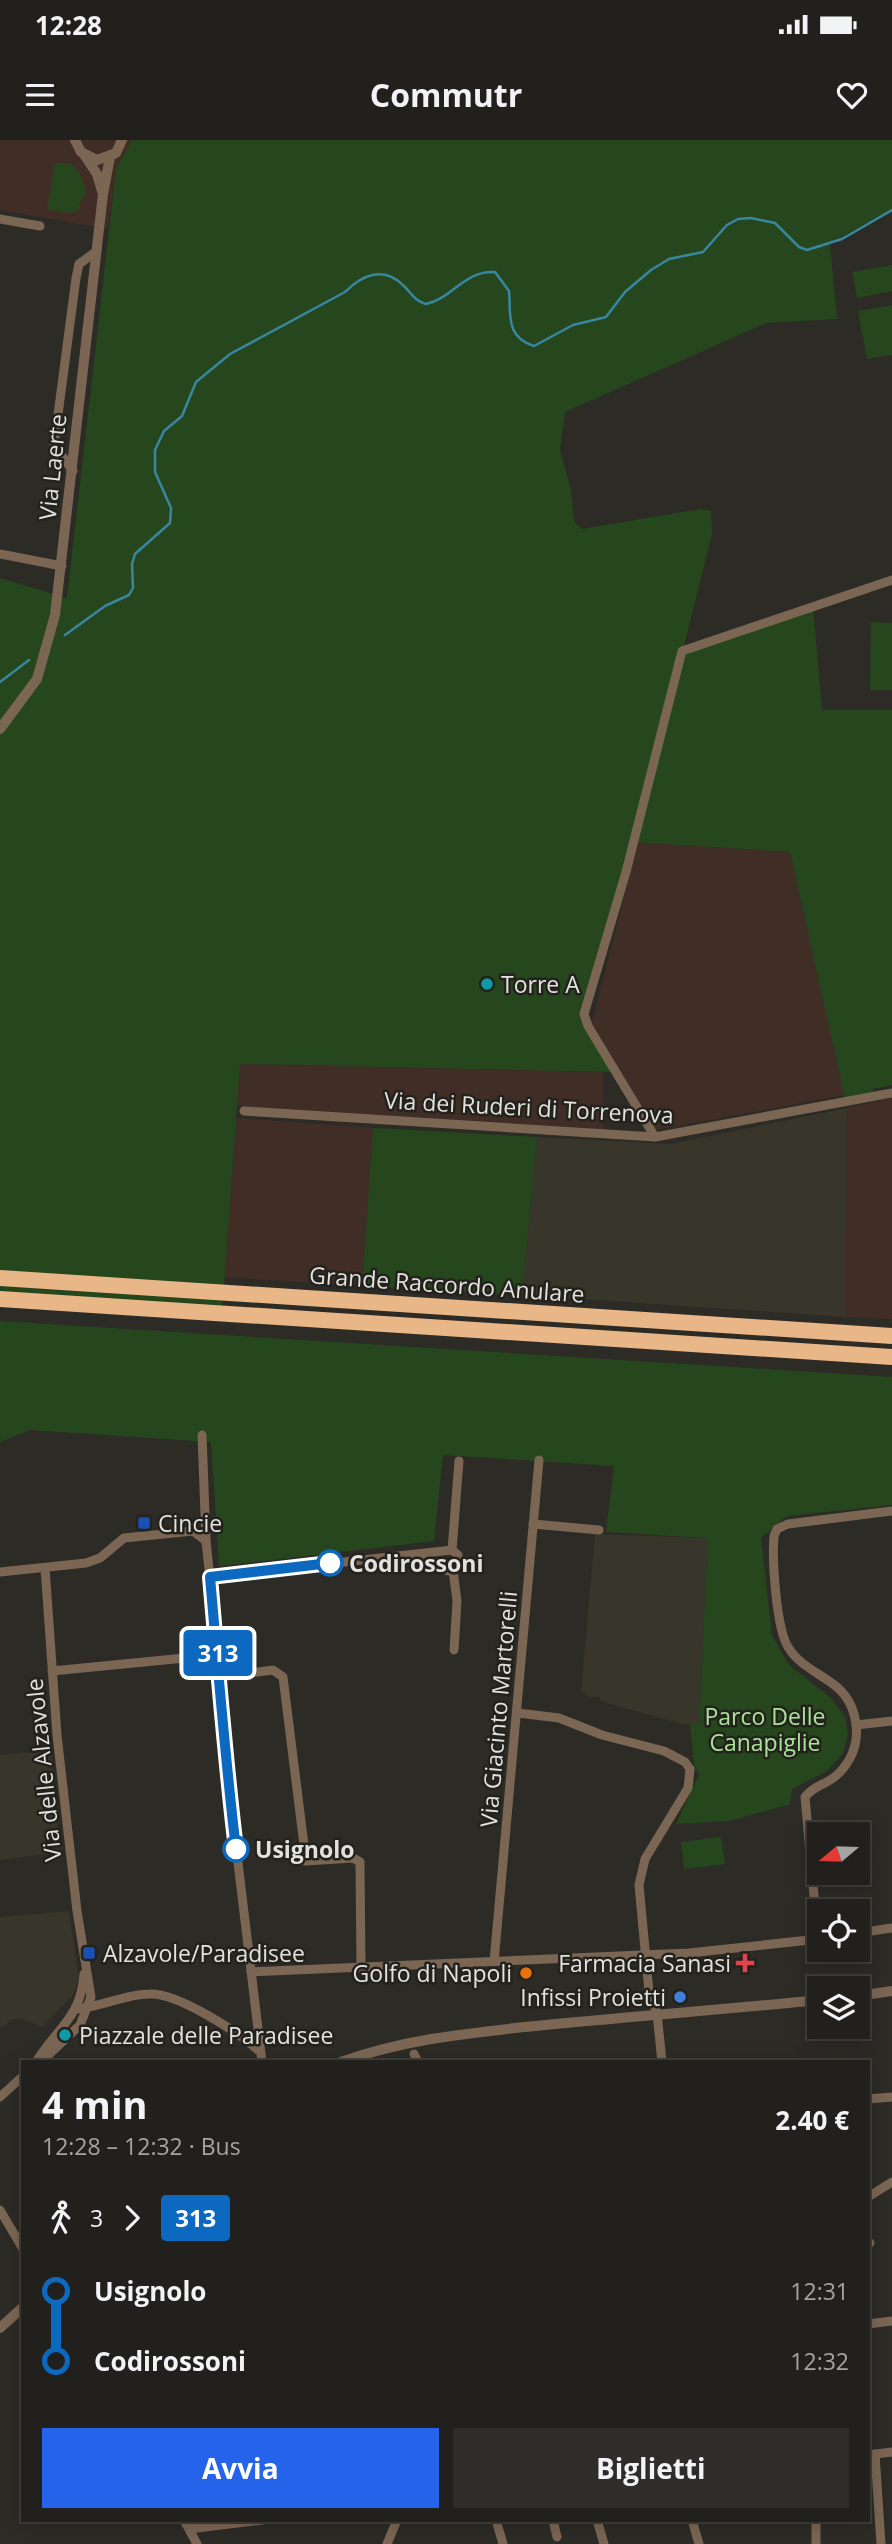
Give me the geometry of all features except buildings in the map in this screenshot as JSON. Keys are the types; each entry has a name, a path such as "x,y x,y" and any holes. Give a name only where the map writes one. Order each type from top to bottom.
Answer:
{"highway":[{"name":"Grande Raccordo Anulare","path":"0,1278 892,1335"},
{"name":"Grande Raccordo Anulare","path":"0,1299 892,1357"}],"street":[{"name":"Via Laerte","path":"75,140 97,174 103,194"},
{"path":"85,155 97,160 110,157 122,140"},
{"name":"Via Laerte","path":"0,729 28,695 41,670 54,623 103,194 110,157"},
{"path":"0,219 40,226"},
{"path":"73,471 54,445 79,264 97,251"},
{"path":"0,554 62,566"},
{"path":"655,1137 587,1026 584,1014 626,872 682,651 892,580"},
{"name":"Via dei Ruderi di Torrenova","path":"244,1111 655,1137 892,1093"},
{"path":"202,1435 206,1541 220,1677 223,1745 261,2060"},
{"name":"Via Giacinto Martorelli","path":"494,1962 519,1713 539,1460"},
{"path":"454,1650 457,1601 453,1570 458,1561 452,1550 459,1461"},
{"path":"814,1899 805,1797 828,1784 841,1772 854,1747 856,1725 844,1694 800,1661 785,1641 774,1536 778,1529 788,1524 892,1511"},
{"path":"533,1524 598,1530"},
{"path":"0,1572 91,1562 119,1541 143,1534 189,1530 199,1533 206,1541"},
{"path":"210,1577 452,1550"},
{"path":"411,1554 442,1570 453,1570"},
{"name":"Via delle Alzavole","path":"45,1567 52,1671 85,1969"},
{"path":"52,1671 195,1657"},
{"path":"220,1677 273,1670 284,1676 306,1861 355,1858 360,1864 361,1967"},
{"path":"519,1713 562,1719 602,1735 664,1751 685,1762 690,1769 688,1788 642,1869 639,1905 650,2000 657,2013 662,2060"},
{"path":"856,1725 892,1721"},
{"path":"870,1931 892,1928"},
{"path":"251,1972 645,1955 807,1941"},
{"path":"43,2060 78,2027 88,2008 91,1994 85,1969"},
{"path":"38,2060 76,2009 85,1969"},
{"path":"870,1994 892,1991"},
{"path":"76,2009 138,1995 160,1994 230,2027 259,2051"},
{"path":"346,2060 385,2046 428,2038 657,2013 807,2001"},
{"path":"0,2097 21,2078"},
{"path":"870,2099 892,2097"},
{"path":"870,2196 892,2182"},
{"path":"0,2210 21,2246"},
{"path":"0,2328 21,2308"},
{"path":"870,2324 892,2321"},
{"path":"881,2544 871,2454 892,2452"},
{"path":"198,2544 186,2524 224,2522"},
{"path":"386,2522 387,2544"},
{"path":"387,2544 396,2522"},
{"path":"497,2522 503,2544"},
{"path":"553,2522 557,2537"},
{"path":"598,2522 604,2544"},
{"path":"693,2522 699,2544"},
{"path":"816,2522 816,2544"}],"shaded area":[{"path":"0,140 132,140 116,169 108,229 0,210"},
{"path":"638,842 790,852 845,1095 656,1130 592,1024"},
{"path":"240,1064 603,1072 604,1129 237,1106"},
{"path":"892,1098 892,1319 846,1317 847,1108"},
{"path":"847,1108 846,1317 522,1295 537,1137 670,1144"},
{"path":"236,1118 373,1128 362,1286 225,1277"},
{"path":"595,1534 708,1538 699,1724 682,1724 600,1701 600,1697 589,1697 581,1691"},
{"path":"51,1750 60,1852 0,1860 0,1755"},
{"path":"69,1911 79,1979 73,1995 42,2027 20,2018 10,2020 4,2027 0,2026 0,1917"}],"green space":[{"path":"132,140 892,140 892,209 830,244 837,319 766,323 565,412 560,450 571,490 574,522 582,529 700,509 711,511 712,535 683,650 813,607 822,710 892,710 892,1085 873,1089 873,1097 846,1103 790,852 634,842 584,1017 616,1072 240,1064 222,1314 0,1299 0,578 67,598 116,169"},
{"path":"55,163 71,163 81,176 86,192 79,204 81,209 70,213 47,209"},
{"path":"892,265 892,291 857,298 852,272"},
{"path":"892,305 892,355 867,359 858,311"},
{"path":"871,622 892,623 892,690 870,690"},
{"path":"373,1128 537,1137 522,1295 362,1286"},
{"name":"Parco Delle Canapiglie","path":"0,1321 892,1377 892,1505 787,1516 761,1538 772,1635 789,1665 831,1698 845,1717 848,1734 843,1753 827,1771 792,1789 790,1804 730,1821 676,1824 699,1775 694,1765 690,1724 699,1723 708,1538 606,1532 614,1466 443,1455 434,1541 219,1566 211,1442 30,1430 0,1442"},
{"path":"721,1837 725,1864 684,1869 681,1842"}],"waterway":[{"path":"65,635 105,606 129,595 133,588 132,564 135,554 170,523 171,508 155,472 155,450 164,431 182,416 196,382 230,354 345,292 366,277 381,274 389,276 426,304 443,297 475,275 495,272 509,291 510,316 514,331 518,337 534,346 573,325 606,317 625,292 651,270 669,259 703,252 727,225 738,219 751,218 775,223 799,247 807,250 842,239 892,210"},
{"path":"0,682 29,660"}],"bus line":[{"name":"313","path":"236,1849 222,1730 210,1577 330,1563"}],"place":[{"name":"Torre A","path":"487,984"},
{"name":"Cincie","path":"144,1523"},
{"name":"Codirossoni","path":"330,1563"},
{"name":"Usignolo","path":"236,1849"},
{"name":"Alzavole/Paradisee","path":"89,1953"},
{"name":"Farmacia Sanasi","path":"745,1963"},
{"name":"Golfo di Napoli","path":"526,1973"},
{"name":"Infissi Proietti","path":"680,1997"},
{"name":"Piazzale delle Paradisee","path":"65,2035"}]}
